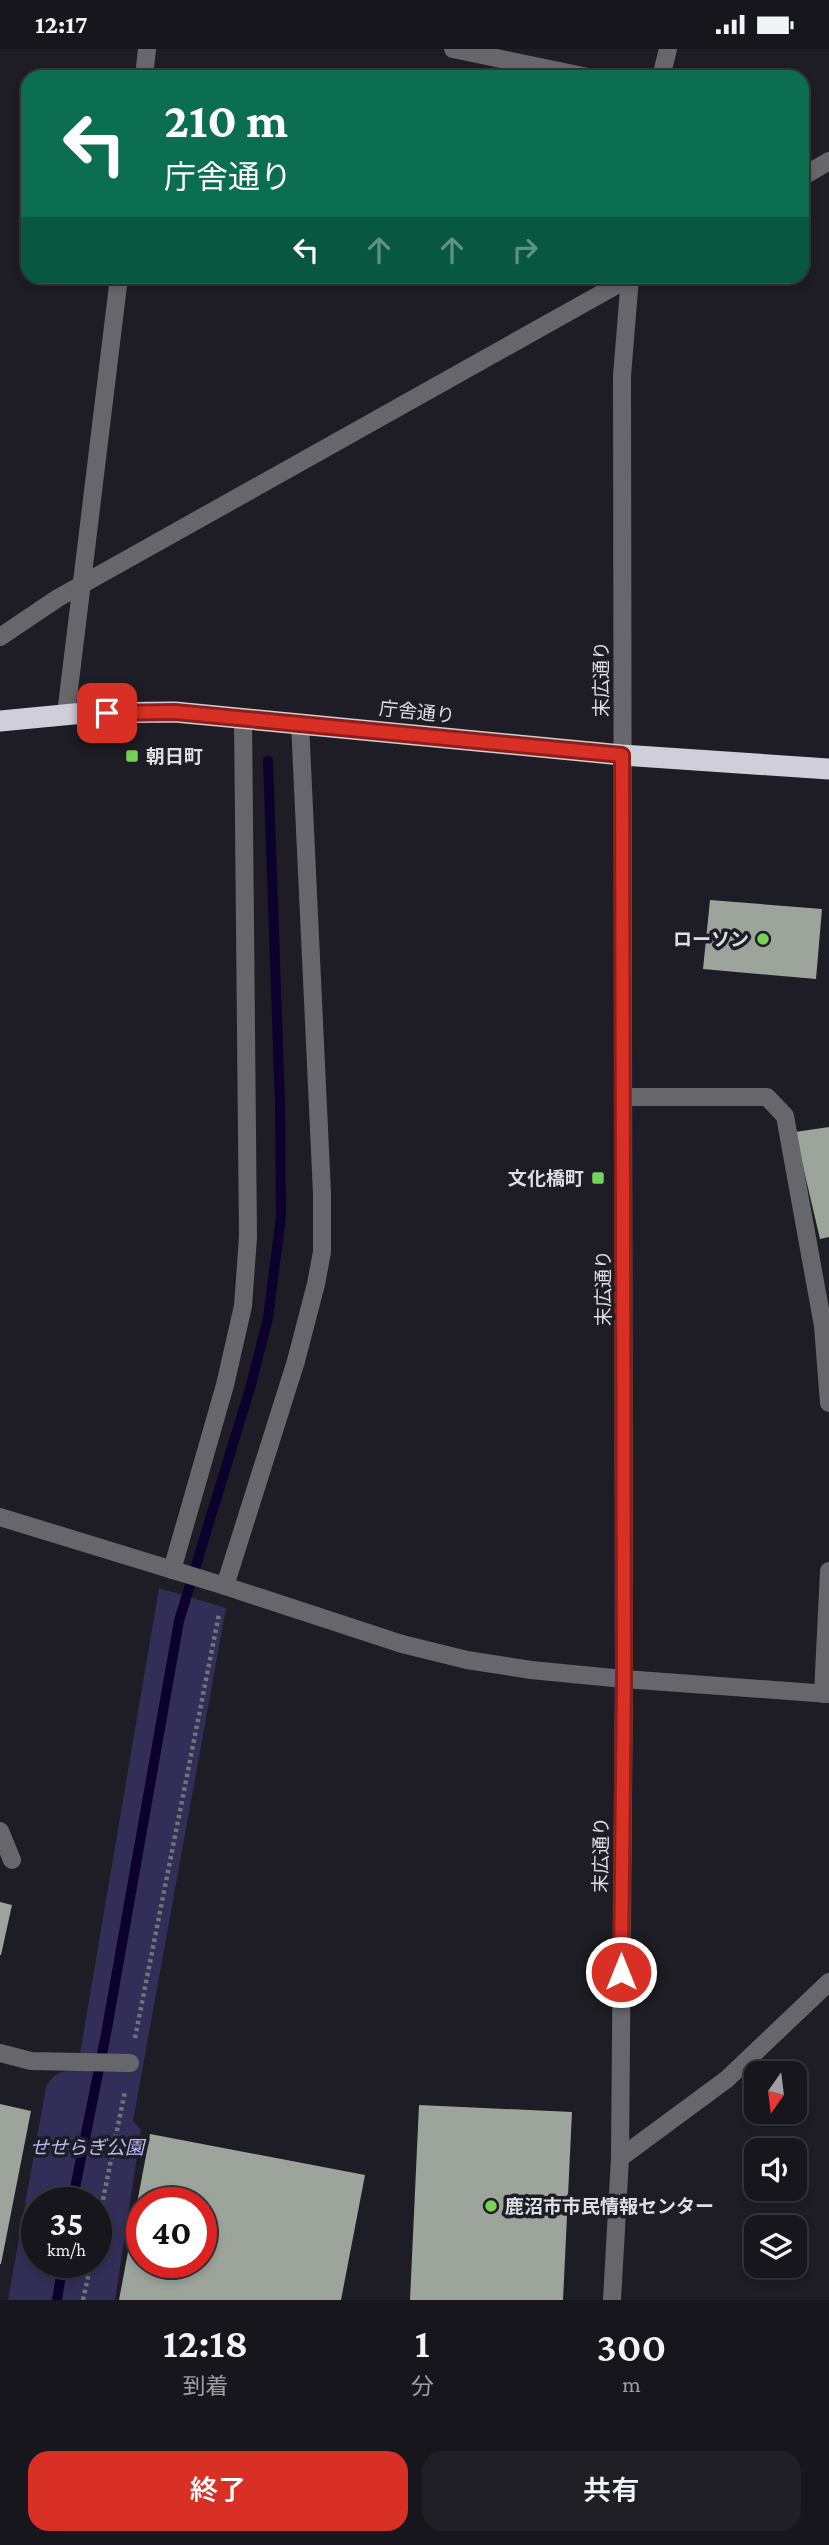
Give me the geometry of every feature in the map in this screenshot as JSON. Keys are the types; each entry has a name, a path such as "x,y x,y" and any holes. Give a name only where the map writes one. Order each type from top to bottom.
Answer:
{"highway":[{"name":"庁舎通り","path":"0,720 175,712 622,755 829,769"}],"street":[{"path":"145,70 147,49"},
{"path":"453,49 554,70"},
{"path":"663,70 668,49"},
{"path":"809,173 829,161"},
{"path":"66,715 119,284"},
{"path":"0,637 82,585 618,284"},
{"name":"末広通り","path":"612,2300 620,2158 624,1679 622,376 629,284"},
{"path":"172,1570 225,1385 243,1306 248,1237 243,718"},
{"path":"225,1586 296,1361 322,1252 322,1193 300,723"},
{"path":"624,1097 767,1097 785,1116 823,1326 829,1403"},
{"path":"0,1517 402,1644 467,1660 531,1670 624,1679 826,1694 829,1571"},
{"path":"0,1831 12,1860"},
{"path":"620,2158 727,2079 829,1982"},
{"path":"0,2053 31,2060 130,2063"}],"path":[{"path":"105,2187 225,1586"},
{"path":"83,2300 88,2278"}],"green space":[{"name":"せせらぎ公園","path":"159,1588 226,1608 133,2121 141,2130 132,2187 126,2187 126,2228 115,2300 8,2300 21,2227 21,2278 112,2278 112,2187 28,2187 46,2087 52,2078 67,2071 77,2071"}],"building":[{"name":"ローソン","path":"710,900 822,909 816,979 703,969"},
{"path":"829,1127 829,1237 820,1239 795,1132"},
{"path":"0,1902 12,1905 1,1955 0,1955"},
{"path":"0,2104 31,2111 1,2264 0,2264"},
{"name":"鹿沼市市民情報センター","path":"419,2105 572,2112 563,2300 410,2300"},
{"path":"150,2134 365,2175 341,2300 119,2300 126,2263 126,2278 217,2278 217,2187 140,2187"}],"waterway":[{"path":"75,2187 106,2034 179,1621 251,1385 268,1318 281,1217 280,1104 268,761"},
{"path":"57,2300 61,2278"}],"place":[{"name":"朝日町","path":"132,756"},
{"name":"ローソン","path":"763,939"},
{"name":"文化橋町","path":"598,1178"},
{"name":"鹿沼市市民情報センター","path":"491,2206"}],"route":[{"path":"107,713 175,712 622,755 624,1679 621,1972"}]}
